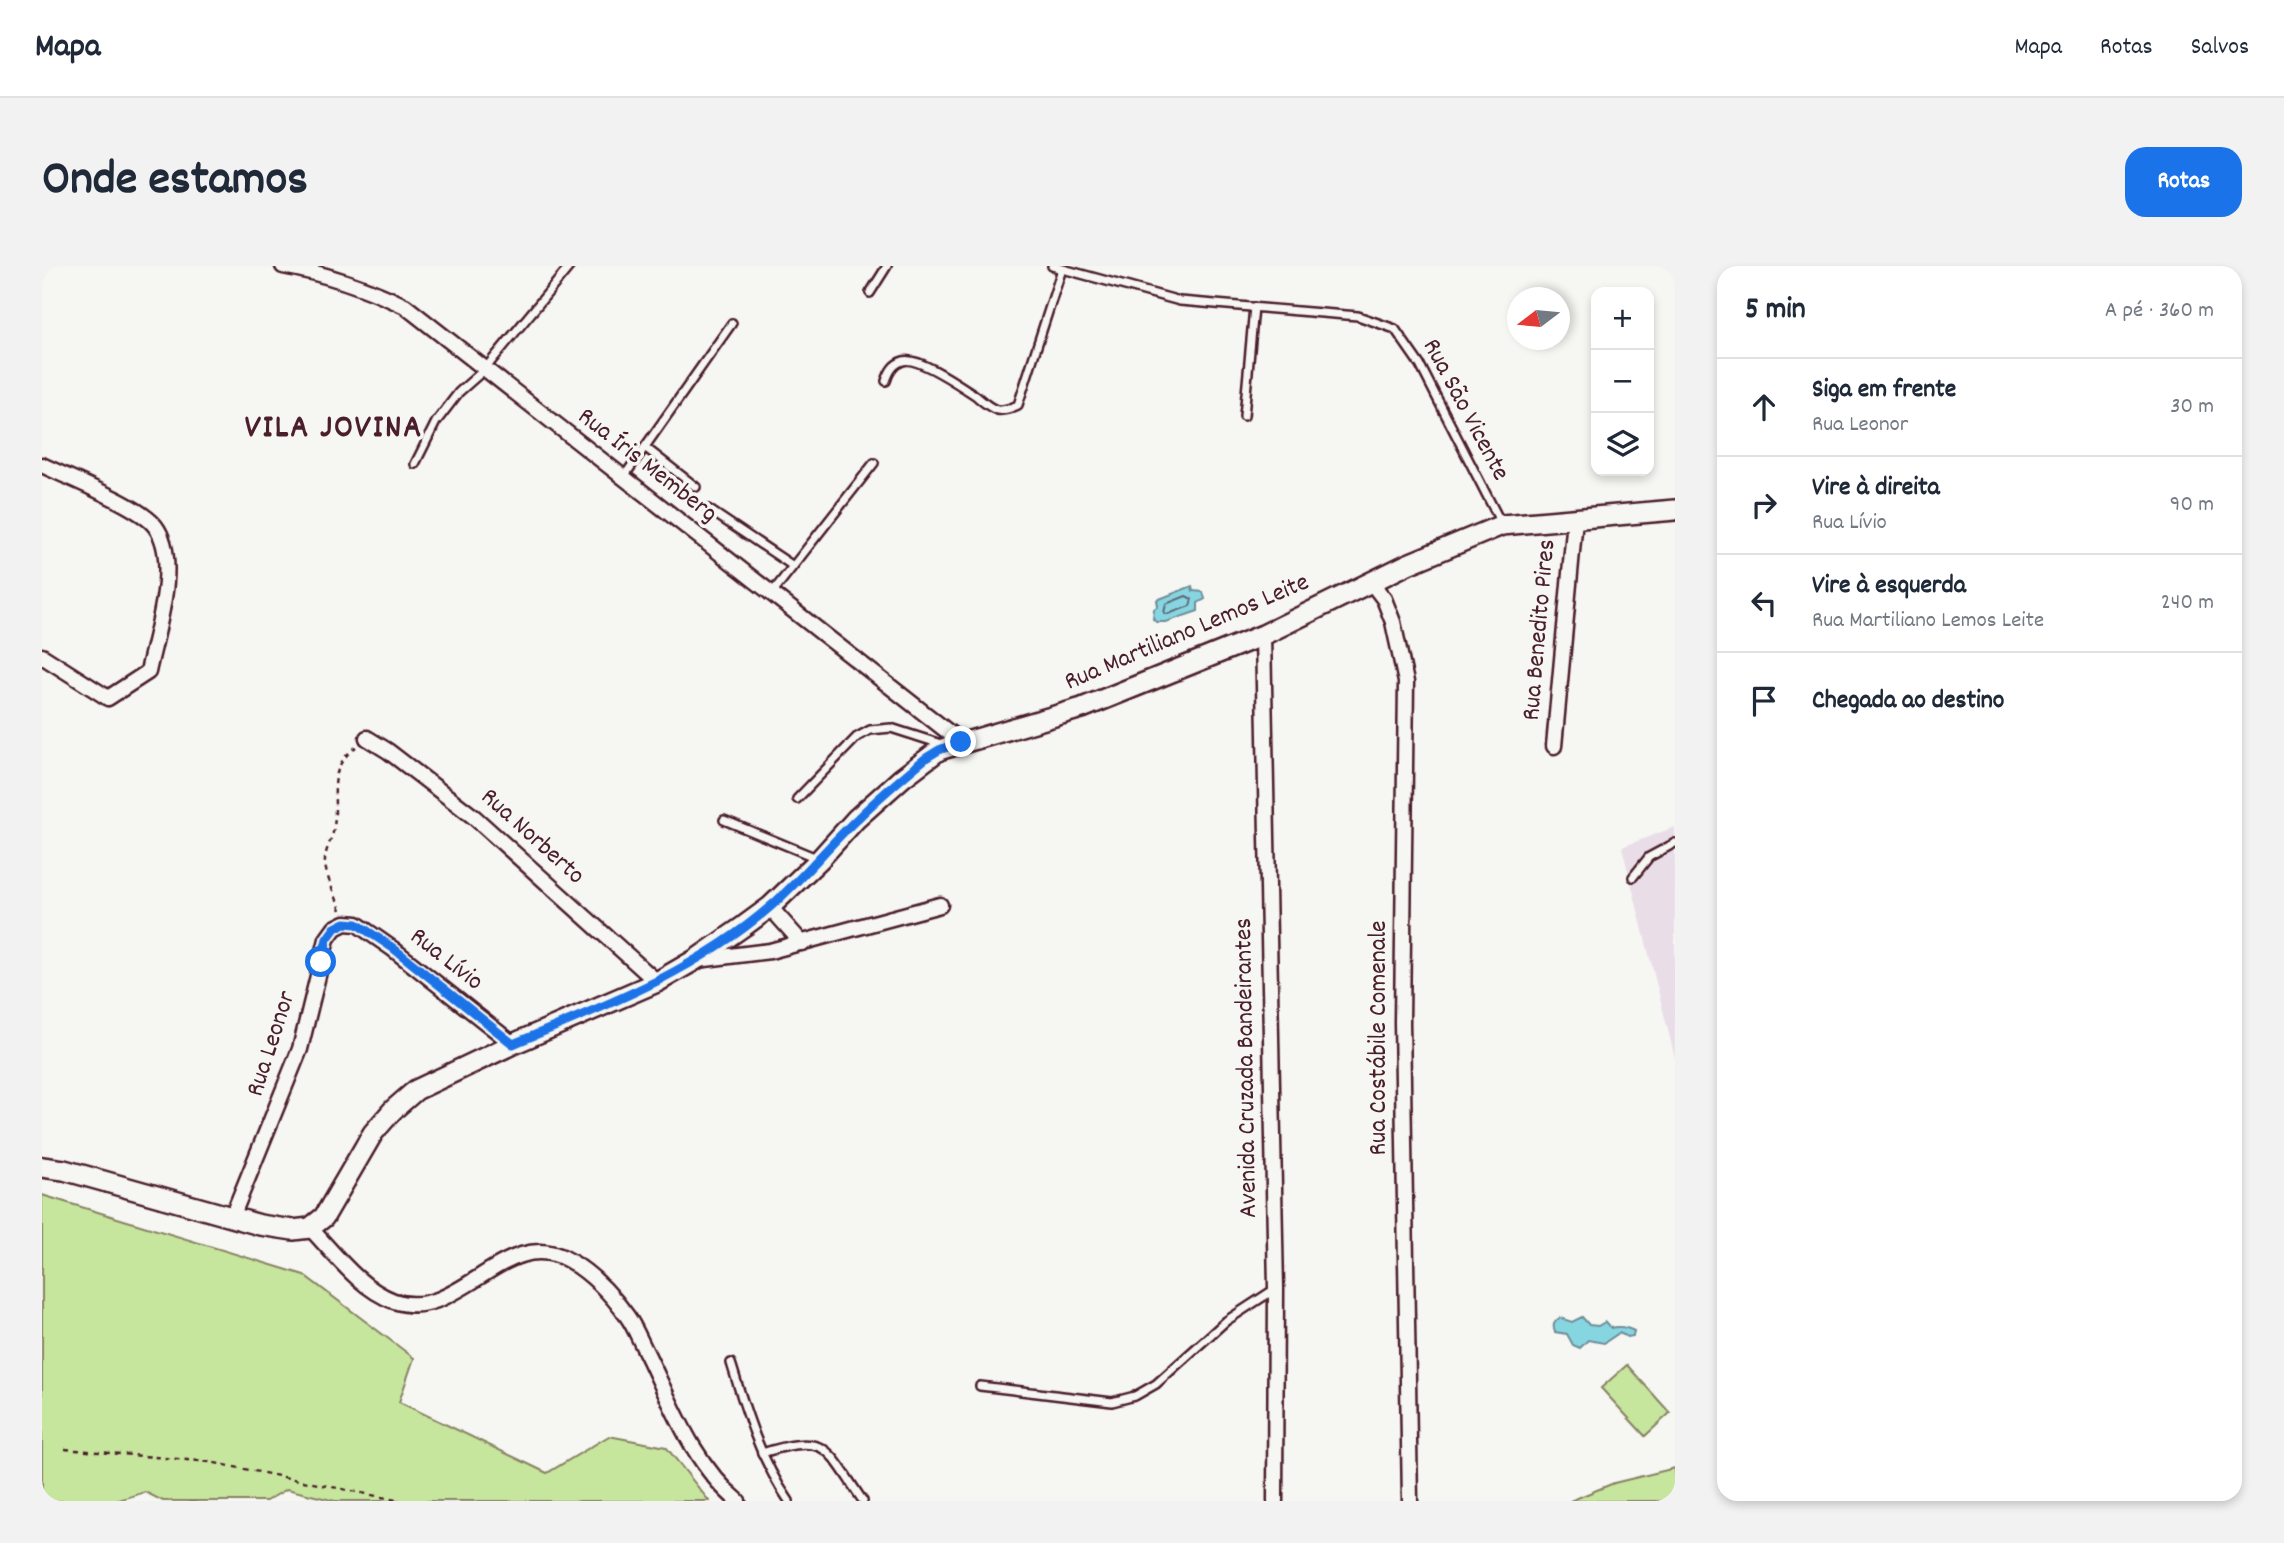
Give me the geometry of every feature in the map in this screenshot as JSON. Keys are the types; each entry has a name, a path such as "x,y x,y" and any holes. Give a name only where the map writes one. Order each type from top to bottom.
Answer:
{"street":[{"name":"Rua Íris Memberg","path":"283,266 318,272 362,286 405,306 771,594 955,744"},
{"path":"42,465 125,504 155,525 166,548 166,578 148,672 108,698 42,656"},
{"name":"Rua Martiliano Lemos Leite","path":"310,1228 324,1217 373,1133 393,1110 416,1090 513,1044 657,982 695,960 770,907 820,859 856,819 902,778 939,750 1082,708 1263,635 1446,547 1502,525 1675,510"},
{"name":"Rua Benedito Pires","path":"1554,746 1575,519"},
{"name":"Rua Costábile Comenale","path":"1371,582 1384,599 1393,622 1406,682 1402,1022 1410,1501"},
{"name":"Avenida Cruzada Bandeirantes","path":"1263,635 1276,1288 1275,1501"},
{"name":"Rua Norberto","path":"367,738 408,765 474,817 657,982"},
{"name":"Rua Martiliano Lemos Leite","path":"695,960 747,956 940,905"},
{"path":"770,907 802,943"},
{"name":"Rua Lívio","path":"345,923 357,924 393,948 513,1044"},
{"name":"Rua Leonor","path":"232,1217 300,1049 327,939 335,928 345,923"},
{"path":"42,1167 64,1170 260,1225 293,1230 310,1228 365,1284 393,1301 415,1305 440,1300 506,1260 527,1253 548,1252 568,1260 595,1280 628,1316 701,1461 738,1501"}],"lane":[{"path":"415,464 436,422 459,392 484,370 569,266"},
{"path":"870,293 887,266"},
{"name":"Rua São Vicente","path":"1052,266 1180,301 1359,316 1395,329 1420,365 1502,525"},
{"path":"886,381 891,369 898,363 904,360 915,361 959,385 994,409 1009,410 1018,405 1062,269"},
{"path":"1244,416 1254,307"},
{"path":"623,478 732,323"},
{"path":"646,448 696,487"},
{"path":"771,594 874,463"},
{"path":"708,509 793,566"},
{"path":"797,799 857,737 870,730 904,730 955,744"},
{"path":"724,820 820,859"},
{"path":"1633,877 1649,857 1675,843"},
{"path":"980,1386 1112,1402 1135,1396 1156,1384 1226,1321 1276,1288"},
{"path":"730,1363 762,1453 789,1501"},
{"path":"762,1453 790,1444 807,1443 820,1446 834,1458 863,1501"}],"path":[{"path":"345,923 325,864 327,847 334,830 336,771 344,756 367,738"},
{"path":"65,1449 210,1462 401,1501"}],"shaded area":[{"path":"1675,827 1675,1058 1622,847"}],"green space":[{"path":"42,1195 304,1275 414,1358 399,1402 547,1473 609,1436 666,1447 709,1501 335,1501 287,1489 266,1501 163,1501 145,1492 116,1501 42,1501"},
{"path":"1627,1365 1670,1413 1645,1436 1601,1388"},
{"path":"1675,1468 1675,1501 1570,1501 1614,1483"}],"water":[{"path":"1192,586 1193,591 1203,592 1205,599 1198,603 1198,611 1166,622 1153,619 1154,609 1158,606 1157,600"},
{"path":"1582,1317 1589,1325 1598,1326 1605,1322 1611,1328 1620,1327 1634,1331 1633,1336 1619,1333 1604,1343 1588,1340 1580,1348 1573,1345 1567,1334 1555,1332 1554,1324 1560,1318 1572,1322"}],"district":[{"name":"VILA JOVINA","path":"334,429"}],"route":[{"path":"321,962 327,939 335,928 345,923 357,924 393,948 513,1044 657,982 695,960 770,907 820,859 856,819 926,758 961,742"}]}
